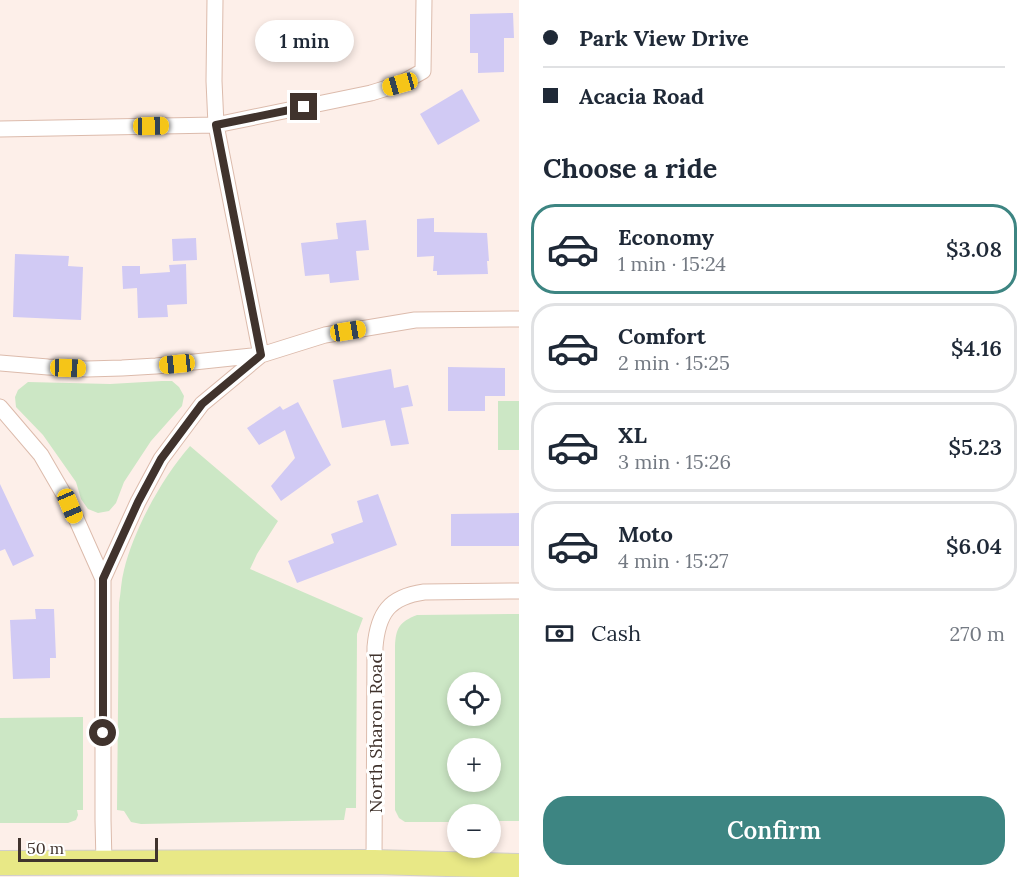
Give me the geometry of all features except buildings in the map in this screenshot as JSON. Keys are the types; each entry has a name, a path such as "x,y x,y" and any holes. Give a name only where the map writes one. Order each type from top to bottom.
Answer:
{"main road":[{"path":"0,863 374,862 519,866"}],"street":[{"path":"215,0 216,125 261,355"},
{"path":"0,129 216,125 370,93 400,84 423,71 424,0"},
{"path":"0,363 48,367 122,368 261,355 325,334 415,320 519,319"},
{"path":"103,579 138,502 161,459 202,404 261,355"},
{"path":"0,407 41,455 70,506 103,579 104,863"},
{"name":"North Sharon Road","path":"374,862 375,647 378,626 387,608 404,597 424,592 519,591"}],"green space":[{"path":"172,381 179,387 184,396 182,406 151,441 124,482 116,503 109,511 98,513 88,509 81,499 76,482 43,435 16,407 15,397 18,390 28,382 110,384"},
{"path":"498,401 519,401 519,450 498,450"},
{"path":"190,446 278,521 250,569 363,618 357,634 356,808 346,808 344,820 141,824 131,822 124,811 117,810 119,603 123,574 135,538 150,505 169,473"},
{"path":"519,614 519,821 501,821 501,804 447,804 447,822 405,822 399,818 395,810 395,640 400,626 417,615"},
{"path":"83,717 83,810 77,810 76,820 68,823 0,823 0,718"}],"route":[{"path":"103,733 103,579 138,502 161,459 202,404 261,355 216,125 304,107"}]}
